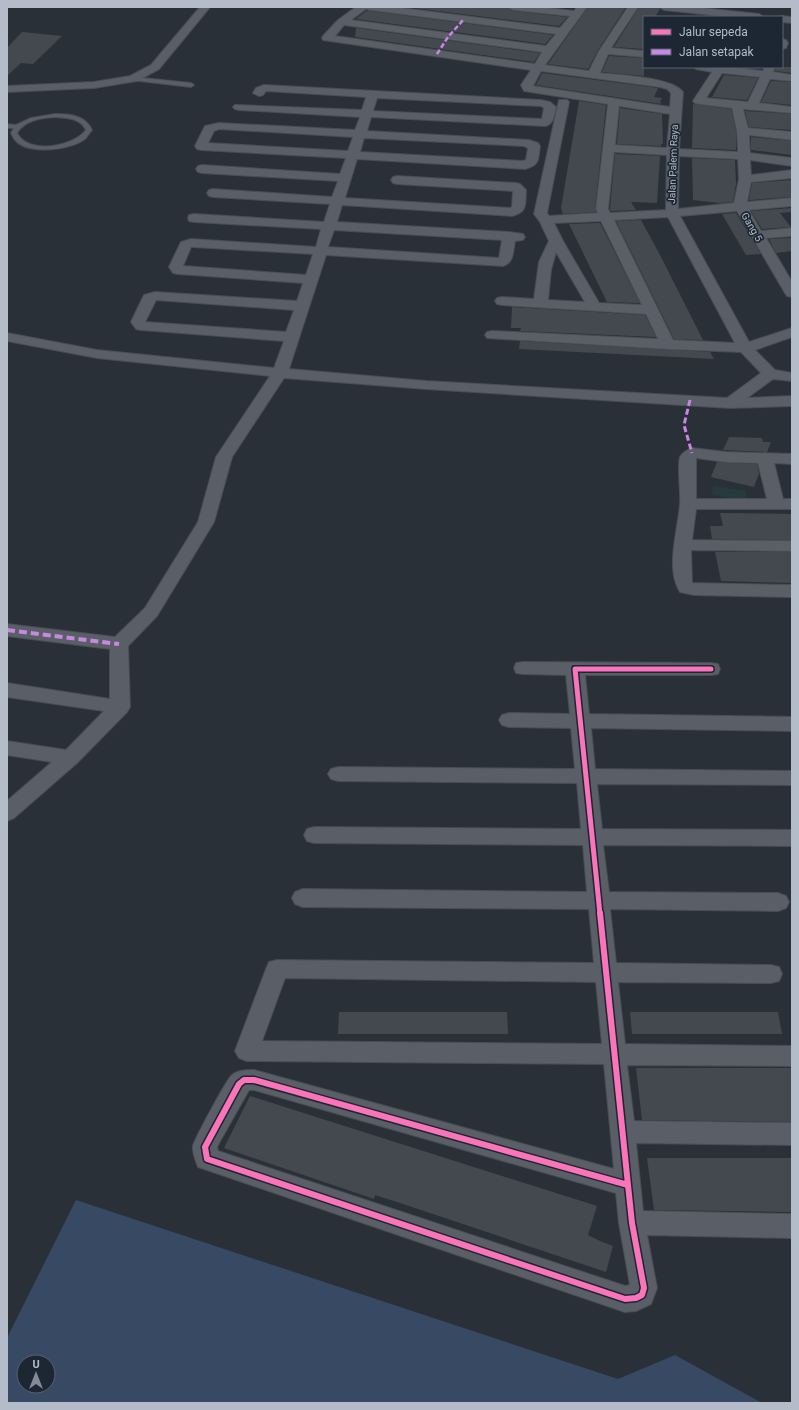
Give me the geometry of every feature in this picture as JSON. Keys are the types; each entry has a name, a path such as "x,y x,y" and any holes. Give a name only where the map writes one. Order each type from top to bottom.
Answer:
{"street":[{"path":"7,89 94,85 134,79 155,67 205,7"},
{"path":"362,7 342,22 328,39 667,85 677,92 676,105"},
{"path":"370,7 564,32"},
{"path":"513,7 579,11"},
{"path":"593,75 604,51 634,7"},
{"path":"664,7 687,11 747,16"},
{"path":"579,11 549,50 527,85 528,88 614,102 676,105 699,101 737,106 792,110"},
{"path":"438,54 448,37 464,19"},
{"path":"342,22 549,50"},
{"path":"604,51 643,54"},
{"path":"710,68 768,71 792,78"},
{"path":"699,101 719,69"},
{"path":"752,106 768,71"},
{"path":"239,107 545,123 547,121 550,107 541,103 264,88 260,90 259,93"},
{"path":"8,811 70,758 120,707 119,644 151,612 206,522 224,457 280,373 373,94"},
{"path":"565,95 540,214 546,220 556,241 594,306"},
{"path":"614,102 602,197 602,209 604,216 668,345"},
{"name":"Jalan Palem Raya","path":"676,105 673,152 672,213 745,348 770,374"},
{"name":"Gang 5","path":"737,106 743,131 745,179 740,206 756,235 791,291"},
{"path":"214,126 360,134 531,144 534,146 532,162 524,168 403,158 201,146 209,128 214,126"},
{"path":"743,131 792,136"},
{"path":"609,148 744,156 792,162"},
{"path":"390,205 403,158"},
{"path":"202,169 345,178"},
{"path":"745,179 792,174"},
{"path":"213,194 512,212 518,209 520,190 516,187 397,180"},
{"path":"546,220 672,213 792,202"},
{"path":"194,218 513,237 503,262 188,243 176,267 178,270 311,279"},
{"path":"756,235 792,232"},
{"path":"541,303 547,260 551,246 556,241"},
{"path":"774,265 792,263"},
{"path":"292,337 141,326 138,322 149,298 155,296 302,306"},
{"path":"502,300 651,310"},
{"path":"492,335 745,348 792,332"},
{"path":"7,337 97,354 280,373 426,385 730,403 792,401"},
{"path":"730,403 770,374 792,377"},
{"path":"792,459 765,459 690,454 688,504 683,545 682,582 686,588 792,591"},
{"path":"688,504 784,504 765,459"},
{"path":"683,545 792,546"},
{"path":"7,630 119,644"},
{"path":"523,668 711,669"},
{"path":"574,669 613,1055 628,1185 632,1224 644,1288 642,1295 636,1298 625,1299 207,1159 205,1147 239,1084 244,1080 254,1080 628,1185"},
{"path":"7,690 120,707"},
{"path":"509,720 792,724"},
{"path":"7,748 70,758"},
{"path":"338,774 792,778"},
{"path":"314,835 792,838"},
{"path":"303,898 778,902"},
{"path":"771,974 277,969 247,1051 792,1056"},
{"path":"622,1132 792,1134"},
{"path":"632,1224 792,1226"}],"lane":[{"path":"134,79 191,85"},
{"path":"7,126 18,127 34,119 57,116 71,117 82,121 88,126 89,130 85,136 69,145 54,148 38,148 25,145 16,140 14,134 18,127"}],"green space":[{"path":"713,486 746,491 745,500 712,495"}],"water":[{"path":"76,1200 618,1379 675,1355 762,1403 7,1403 7,1338"}],"building":[{"path":"406,7 507,7 513,11 567,17 559,26"},
{"path":"588,7 626,7 598,50 588,69 548,64"},
{"path":"639,7 658,7 660,9 656,16 643,16 643,49 614,47"},
{"path":"366,11 553,35 545,44 356,19"},
{"path":"356,28 540,53 534,62 355,37"},
{"path":"22,32 62,36 33,64 21,63 7,76 7,48"},
{"path":"609,56 643,58 644,76 602,72"},
{"path":"792,67 792,73 775,71 776,68"},
{"path":"542,73 658,88 654,97 662,98 660,102 662,104 536,85"},
{"path":"724,75 758,78 747,100 712,97"},
{"path":"771,81 792,82 792,105 761,102"},
{"path":"579,101 606,105 595,209 596,212 563,214 561,208"},
{"path":"693,104 731,109 736,131 736,150 692,148"},
{"path":"620,108 662,114 663,144 661,144 661,146 617,144"},
{"path":"745,111 792,114 792,130 749,127"},
{"path":"751,137 792,141 792,155 751,150"},
{"path":"615,154 660,156 657,203 631,202 636,210 611,211"},
{"path":"692,158 735,160 736,184 733,202 719,203 693,200"},
{"path":"792,180 792,197 749,200 752,183"},
{"path":"792,208 792,212 780,213 791,227 762,229 751,211"},
{"path":"736,213 761,254 746,255 722,214"},
{"path":"641,220 703,340 674,339 616,221"},
{"path":"600,223 640,303 607,302 569,224"},
{"path":"792,238 792,251 776,253 769,239"},
{"path":"512,307 645,315 656,337 520,331 521,328 511,328"},
{"path":"520,341 710,352 714,359 519,349"},
{"path":"729,437 762,438 763,442 771,442 767,452 723,450"},
{"path":"717,462 757,464 759,473 754,487 711,477"},
{"path":"720,513 792,514 792,540 712,539 710,526 723,526"},
{"path":"715,552 792,552 792,583 721,581"},
{"path":"339,1012 507,1012 508,1034 338,1034"},
{"path":"630,1012 778,1012 782,1034 632,1034"},
{"path":"636,1068 792,1068 792,1122 642,1120"},
{"path":"250,1096 597,1206 588,1235 613,1246 606,1272 375,1195 374,1199 224,1148"},
{"path":"647,1158 792,1158 792,1212 654,1210"}],"marked path":[{"path":"437,54 448,37 464,19"},
{"path":"690,400 684,425 692,453"},
{"path":"7,630 119,644"}],"cycle path":[{"path":"628,1185 254,1080 244,1080 239,1084 205,1147 207,1159 625,1299 636,1298 642,1295 644,1288 632,1223 575,669 711,669"}]}
